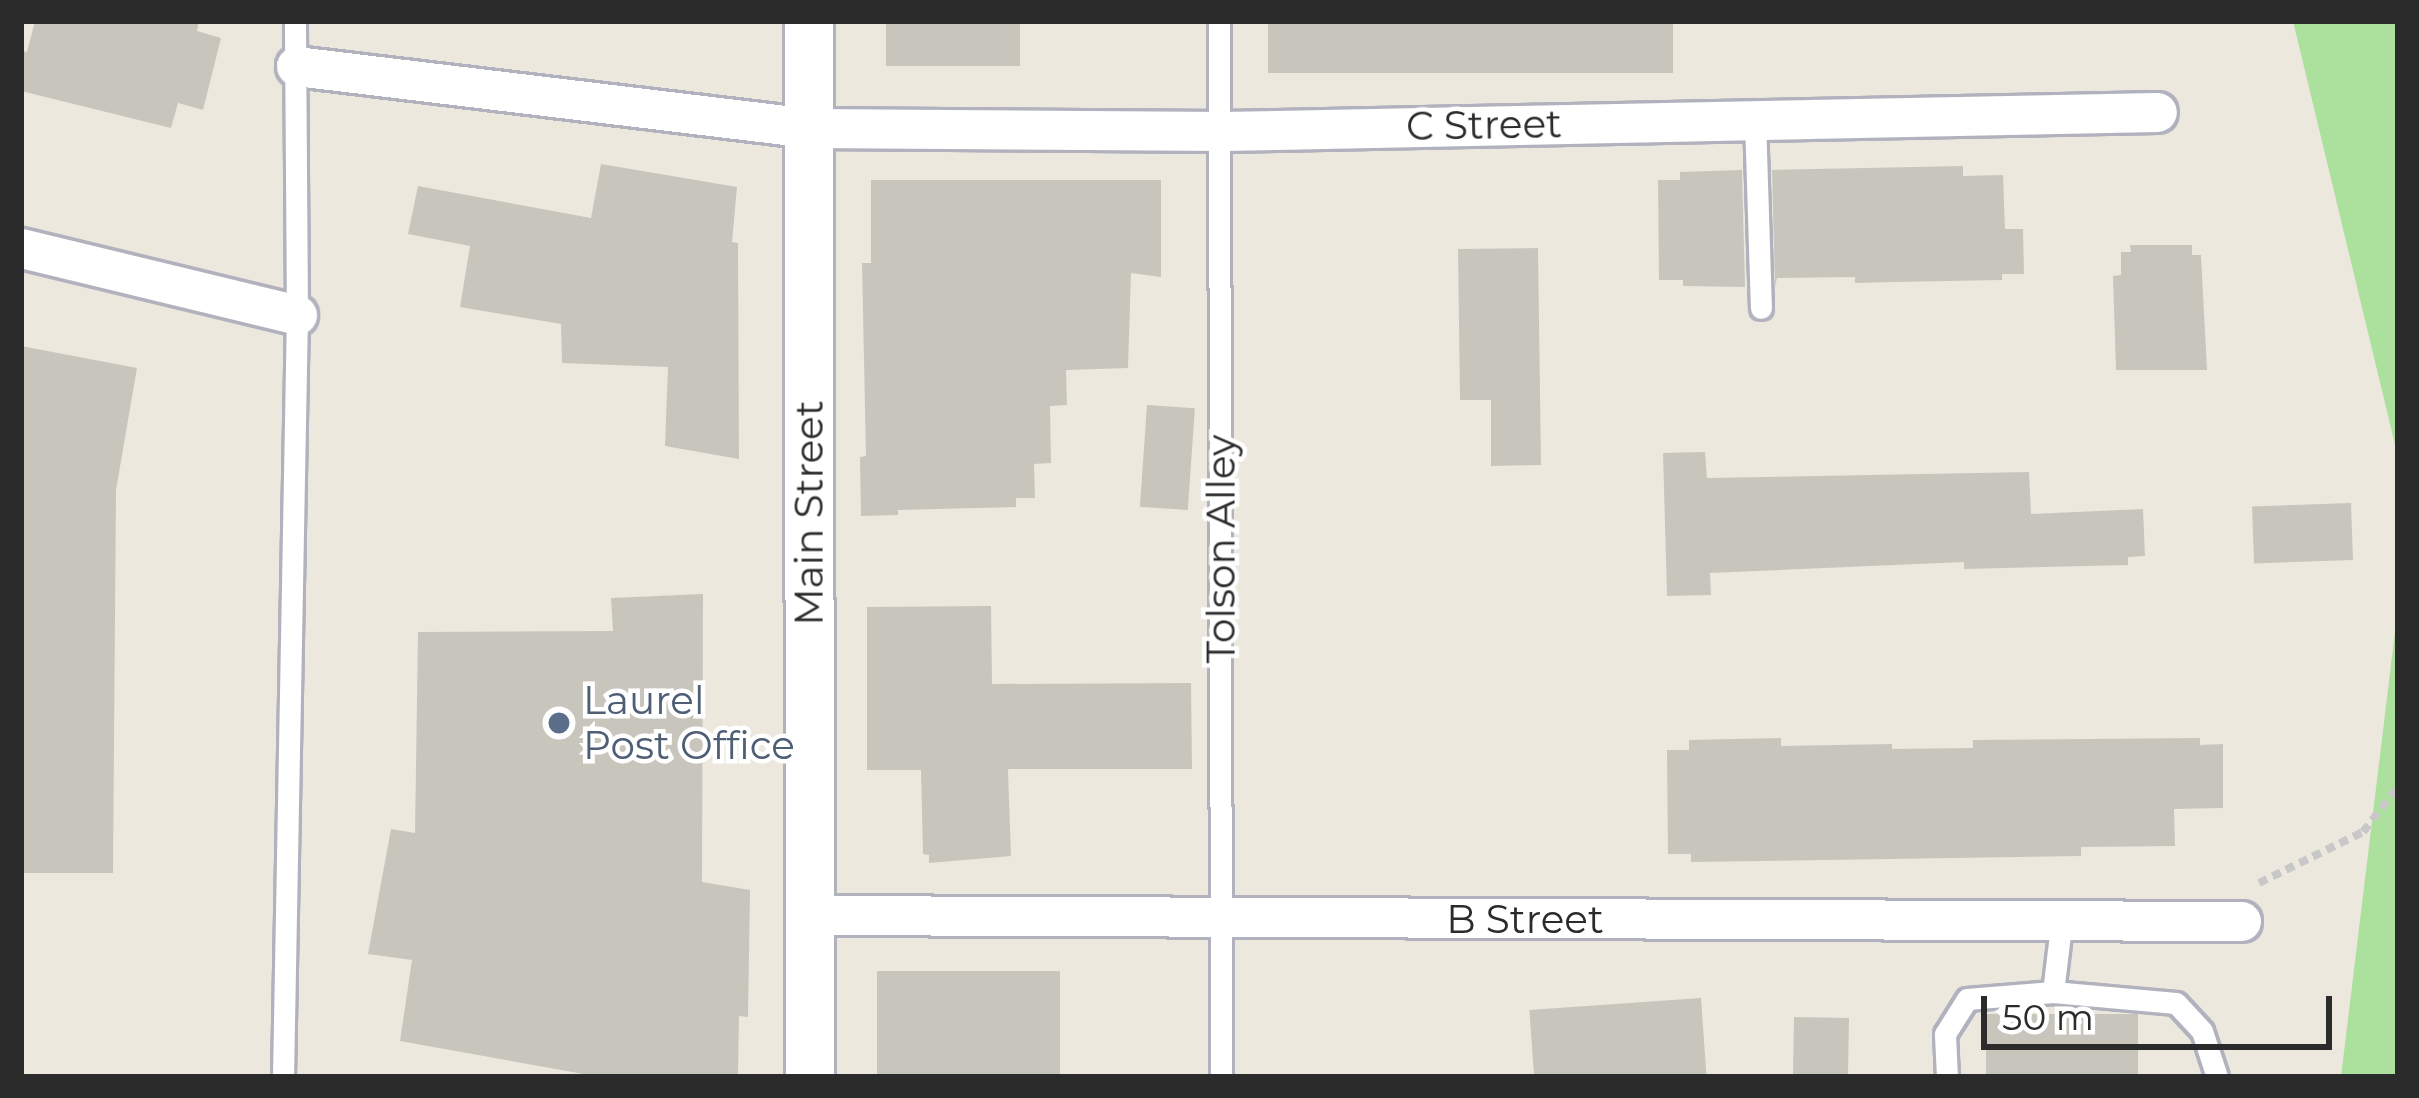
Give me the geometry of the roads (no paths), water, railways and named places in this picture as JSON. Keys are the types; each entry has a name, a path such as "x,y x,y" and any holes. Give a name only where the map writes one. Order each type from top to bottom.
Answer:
{"street":[{"name":"Main Street","path":"809,21 811,1077"},
{"name":"C Street","path":"296,66 810,128 1223,131 2158,112"},
{"path":"21,248 297,315"},
{"name":"B Street","path":"808,916 2241,921"}],"lane":[{"path":"283,1077 297,315 296,21"},
{"name":"Tolson Alley","path":"1219,21 1223,131 1221,1077"},
{"path":"1755,118 1761,308"},
{"path":"2053,992 2062,918"},
{"path":"1947,1077 1946,1034 1967,999 2053,992 2176,1003 2202,1031 2217,1077"}],"place":[{"name":"Laurel Post Office","path":"559,723"}]}
